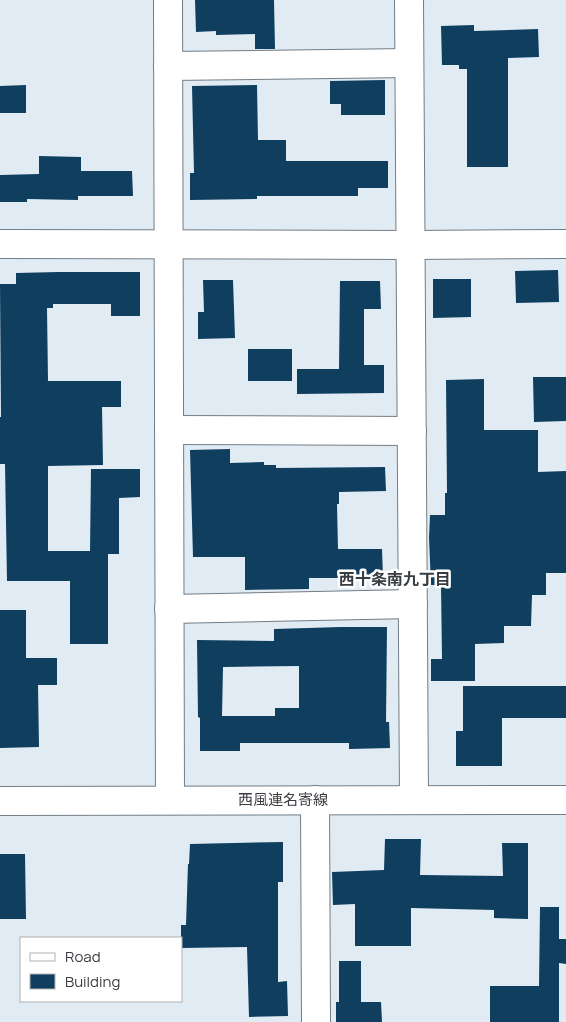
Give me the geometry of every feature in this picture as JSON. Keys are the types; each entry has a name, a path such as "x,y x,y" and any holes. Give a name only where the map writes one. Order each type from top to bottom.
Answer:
{"street":[{"path":"168,0 170,800"},
{"path":"409,0 414,800"},
{"path":"168,66 409,63"},
{"path":"0,244 566,244"},
{"path":"169,430 412,431"},
{"path":"169,610 413,604"},
{"path":"316,800 316,1022"},
{"name":"西風連名寄線","path":"0,801 566,800"}],"building":[{"path":"195,0 274,0 275,49 255,49 255,34 216,35 216,31 196,32"},
{"path":"474,25 474,31 538,29 539,57 508,58 508,167 467,167 467,69 459,69 459,65 442,65 441,26"},
{"path":"385,80 385,115 341,115 341,104 330,104 330,81"},
{"path":"26,85 26,113 0,113 0,86"},
{"path":"257,85 258,140 286,140 286,161 388,161 388,188 358,188 358,196 257,196 257,199 190,200 190,173 194,173 192,86"},
{"path":"39,156 81,157 81,171 132,171 133,196 78,196 78,200 27,199 27,202 0,202 0,175 39,174"},
{"path":"558,270 559,302 516,303 515,271"},
{"path":"140,272 140,316 111,316 111,304 53,304 53,308 47,308 48,381 121,381 121,407 102,407 103,465 48,466 48,551 90,551 91,469 140,469 140,497 119,498 119,554 108,554 108,644 70,644 70,581 7,581 5,464 0,464 0,284 16,284 16,273"},
{"path":"433,279 471,279 471,317 433,318"},
{"path":"203,280 233,280 235,338 198,339 198,312 204,312"},
{"path":"340,281 380,281 381,309 364,309 364,365 384,365 384,393 297,394 297,369 339,369"},
{"path":"248,349 292,349 292,381 248,381"},
{"path":"533,377 566,377 566,421 534,422"},
{"path":"484,379 484,430 538,430 538,472 566,471 566,573 546,573 546,595 532,595 531,626 504,626 504,643 475,644 475,681 431,681 431,659 442,659 441,585 431,585 429,538 430,515 445,515 445,493 447,493 446,380"},
{"path":"230,449 230,463 264,462 264,465 276,465 276,468 385,467 386,491 339,492 339,504 337,504 338,549 382,549 383,578 309,578 309,589 245,590 245,557 193,557 190,450"},
{"path":"0,610 26,610 26,658 57,658 57,685 38,685 39,747 0,748"},
{"path":"387,627 386,722 389,722 390,748 349,749 349,743 240,743 240,751 200,751 197,640 274,641 274,629","holes":["299,666 299,708 275,708 275,716 222,716 223,667"]},
{"path":"463,686 566,686 566,718 502,718 502,766 456,766 456,731 463,731"},
{"path":"385,839 421,839 420,875 503,876 502,843 528,843 528,919 494,918 494,910 411,908 411,946 355,946 355,904 333,905 332,872 384,870"},
{"path":"283,842 283,882 278,882 278,982 287,981 288,1016 249,1017 247,947 182,948 181,925 186,925 190,844"},
{"path":"0,854 25,854 26,919 0,919"},
{"path":"540,907 559,907 559,939 566,939 566,964 559,963 559,1022 490,1022 490,986 539,986"},
{"path":"339,961 361,961 361,1002 381,1002 382,1022 336,1022 336,1002 339,1002"}],"district":[{"name":"西十条南九丁目","path":"395,579"}]}
